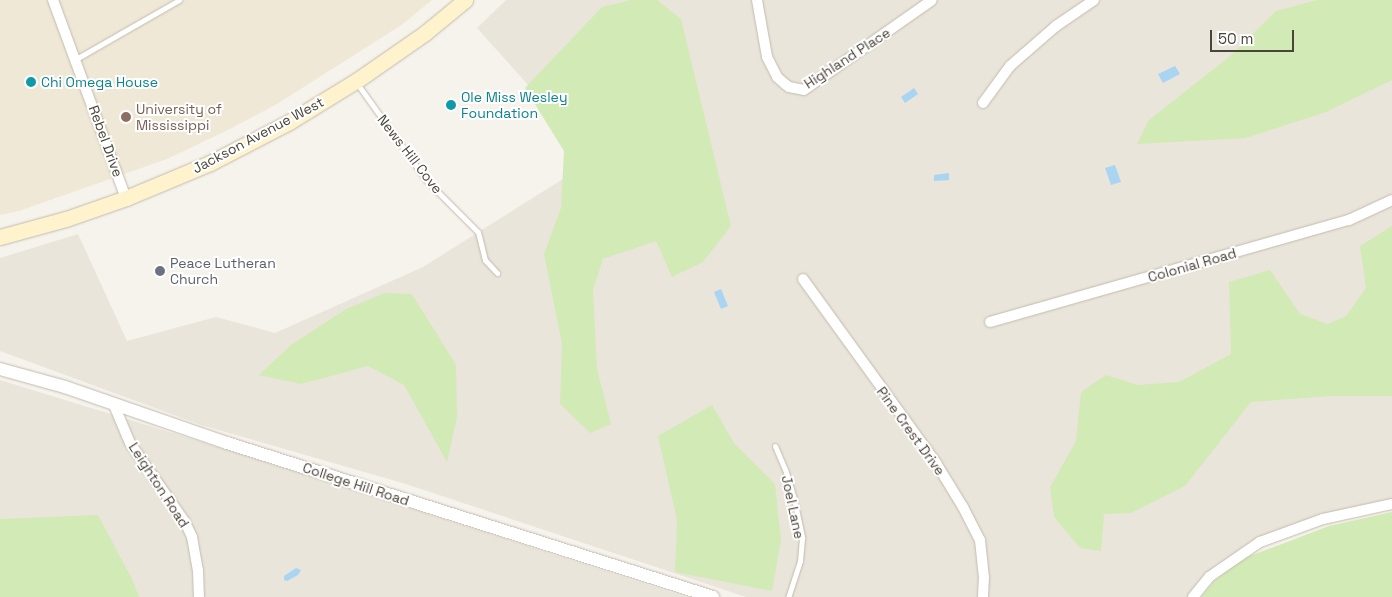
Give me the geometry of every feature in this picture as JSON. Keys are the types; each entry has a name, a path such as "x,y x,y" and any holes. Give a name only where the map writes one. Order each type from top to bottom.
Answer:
{"main road":[{"name":"Jackson Avenue West","path":"0,237 66,219 126,198 210,163 288,122 356,81 425,33 465,0"}],"street":[{"name":"Rebel Drive","path":"53,0 126,198"},
{"name":"Highland Place","path":"757,0 767,57 777,77 789,87 804,90 932,0"},
{"path":"983,103 1010,66 1056,26 1094,0"},
{"name":"Colonial Road","path":"990,322 1349,220 1392,200"},
{"name":"Pine Crest Drive","path":"803,279 936,464 963,507 980,540 984,577 983,597"},
{"name":"College Hill Road","path":"0,369 65,387 114,405 713,597"},
{"name":"Leighton Road","path":"114,405 130,443 185,522 192,537 198,570 199,597"},
{"path":"1193,597 1209,578 1260,542 1323,519 1392,504"}],"lane":[{"path":"76,59 179,0"},
{"name":"News Hill Cove","path":"356,81 427,181 478,232 485,260 497,273"},
{"name":"Joel Lane","path":"775,446 785,469 794,499 802,538 800,561 788,597"}],"shaded area":[{"name":"University of Mississippi","path":"0,0 432,0 403,24 277,104 228,130 167,159 19,211 0,215"},
{"path":"506,0 1392,0 1392,504 1290,530 1229,562 1193,597 746,597 406,484 201,425 0,351 0,258 78,234 127,341 216,317 275,333 423,267 574,172 581,144 477,28"},
{"path":"0,380 218,447 686,597 0,597"}],"green space":[{"path":"631,0 657,0 681,19 731,226 703,262 672,277 656,241 603,259 593,290 597,369 611,424 590,433 560,404 562,344 544,254 561,208 564,151 525,88 602,7"},
{"path":"1317,0 1392,0 1392,80 1326,112 1246,138 1137,144 1149,120 1229,57 1276,11"},
{"path":"1392,226 1392,396 1331,396 1251,402 1185,486 1131,513 1104,514 1101,551 1080,548 1054,517 1050,487 1076,441 1081,392 1106,375 1138,385 1179,382 1231,354 1229,282 1270,270 1300,314 1328,324 1346,316 1366,288 1360,246"},
{"path":"385,293 412,294 456,365 457,417 447,462 404,385 368,366 301,384 259,375 291,345 346,309"},
{"path":"712,405 734,443 775,484 781,540 772,591 675,572 677,520 658,436"},
{"path":"1392,512 1392,597 1201,597 1214,581 1242,559 1329,526"},
{"path":"98,515 133,581 139,597 0,597 0,519"}],"water":[{"path":"1175,66 1180,74 1163,83 1158,74"},
{"path":"914,88 918,94 905,103 901,97"},
{"path":"1115,165 1121,182 1111,185 1105,168"},
{"path":"949,173 949,180 934,181 934,175"},
{"path":"721,289 728,306 721,309 714,292"},
{"path":"296,568 301,570 298,575 287,581 284,580 284,576"}],"place":[{"name":"Chi Omega House","path":"31,82"},
{"name":"Ole Miss Wesley Foundation","path":"451,105"},
{"name":"University of Mississippi","path":"126,117"},
{"name":"Peace Lutheran Church","path":"160,271"}]}
